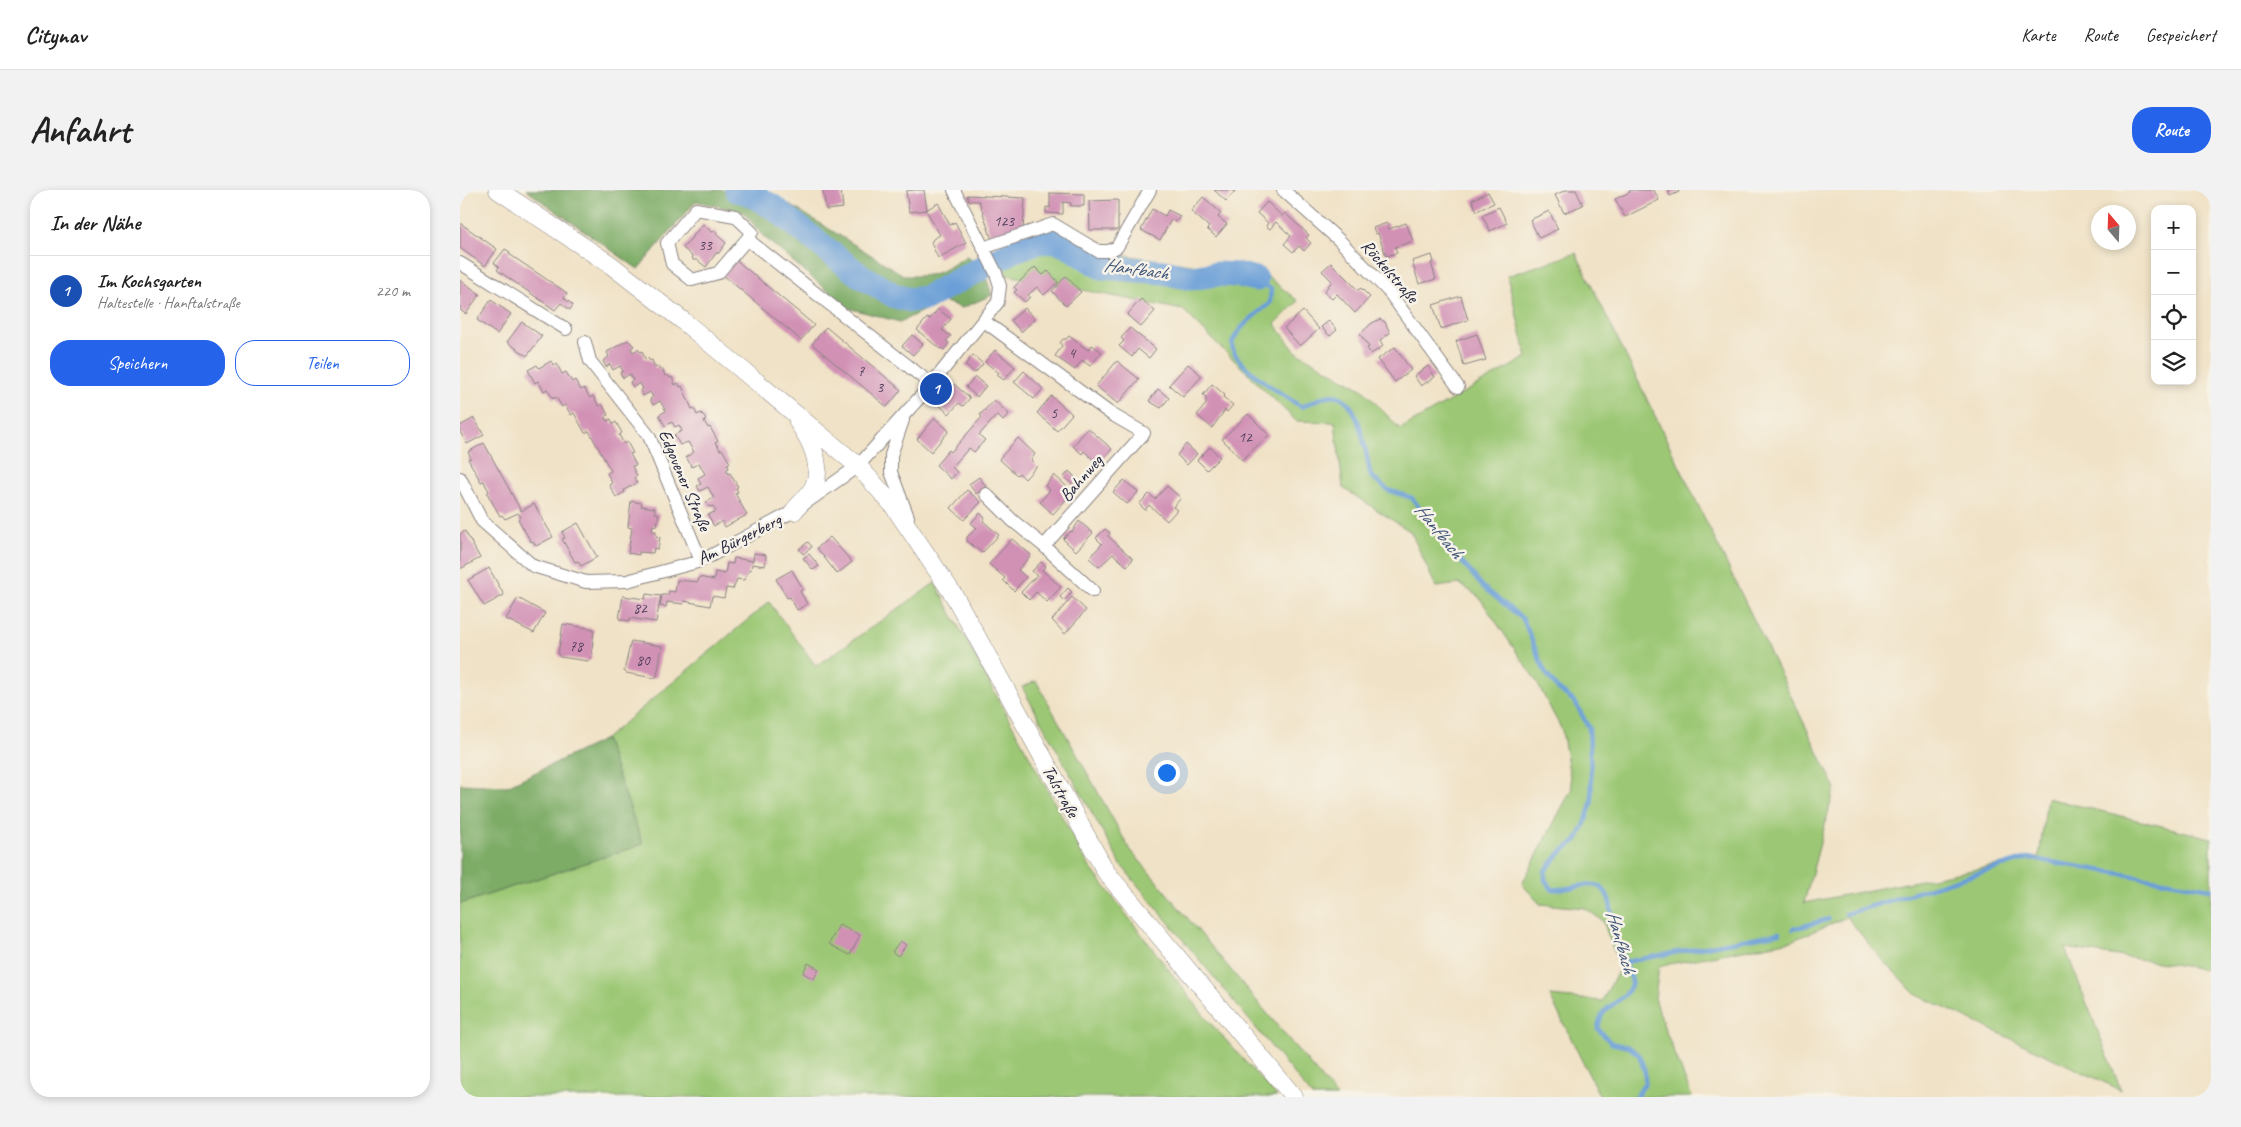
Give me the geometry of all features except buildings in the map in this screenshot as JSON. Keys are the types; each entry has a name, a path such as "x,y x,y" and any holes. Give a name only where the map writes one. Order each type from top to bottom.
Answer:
{"main road":[{"path":"498,190 611,265 682,320 786,406"},
{"name":"Talstraße","path":"786,406 858,466 893,505 955,597 1106,872 1294,1097"},
{"name":"Am Bürgerberg","path":"786,406 807,435 817,463 814,486 794,511"}],"street":[{"path":"954,190 985,253 1052,224 1098,252 1109,251 1117,247 1150,190"},
{"name":"Röckelstraße","path":"1283,190 1339,240 1389,292 1458,386"},
{"path":"696,209 735,216 752,232 747,239 718,273 692,280 672,264 667,243 696,209"},
{"path":"747,239 931,384"},
{"name":"Am Bürgerberg","path":"460,478 482,521 533,566 586,582 627,581 701,561 794,511 858,466 931,384 998,302 1000,286 996,273 985,253"},
{"path":"460,263 566,329"},
{"name":"Bahnweg","path":"984,321 1112,414 1144,433 1044,546"},
{"name":"Edgovener Straße","path":"585,342 590,361 649,436 701,561"},
{"path":"904,415 891,456 891,472 904,508 924,549"},
{"path":"986,494 1013,521 1044,546 1093,592"}],"green space":[{"path":"526,190 766,190 905,276 932,274 951,266 967,256 980,260 992,295 962,308 943,301 900,322 848,308 764,237 743,212 696,201 638,269"},
{"path":"1042,235 1090,250 1198,266 1258,269 1298,301 1275,324 1295,351 1363,390 1400,429 1527,357 1507,276 1576,253 1835,787 1804,903 2039,857 2047,798 2211,838 2211,970 2065,948 2121,1090 1915,994 1876,953 1847,917 1791,941 1659,966 1655,998 1663,1024 1692,1097 1600,1097 1550,996 1602,1001 1620,968 1603,921 1585,908 1540,904 1522,884 1572,788 1562,730 1535,679 1479,597 1460,584 1436,587 1411,532 1343,488 1335,422 1296,421 1183,310 1007,275 997,255"},
{"path":"935,583 1089,866 1206,1018 1277,1097 460,1097 460,904 643,844 605,739 769,602 816,666"},
{"path":"1036,681 1129,848 1337,1097 1313,1097 1121,865 1022,687"},
{"path":"605,739 643,844 460,904 460,784 507,786"}],"waterway":[{"name":"Hanfbach","path":"737,190 748,193 773,207 858,274 895,296 910,300 926,298 1015,250 1034,243 1054,240 1071,248 1101,267 1163,272 1191,278 1217,274 1239,275 1256,279"},
{"name":"Hanfbach","path":"1256,279 1271,289 1270,303 1249,320 1236,335 1233,341 1233,349 1238,358 1259,378 1302,407 1327,396 1338,396 1347,402 1360,426 1371,476 1388,490 1412,498 1483,587 1523,619 1545,672 1557,688 1575,702 1589,728 1592,801 1584,826 1577,840 1560,853 1545,871 1545,880 1552,889 1595,885 1606,892 1609,898 1617,939 1632,981 1627,992 1602,1015 1598,1029 1611,1043 1629,1047 1639,1055 1645,1072 1645,1083 1636,1097"},
{"path":"1846,914 2028,858 2211,889"},
{"path":"1793,929 1829,919"},
{"path":"1625,962 1780,933"}],"place":[{"name":"Im Kochsgarten","path":"936,389"}]}
